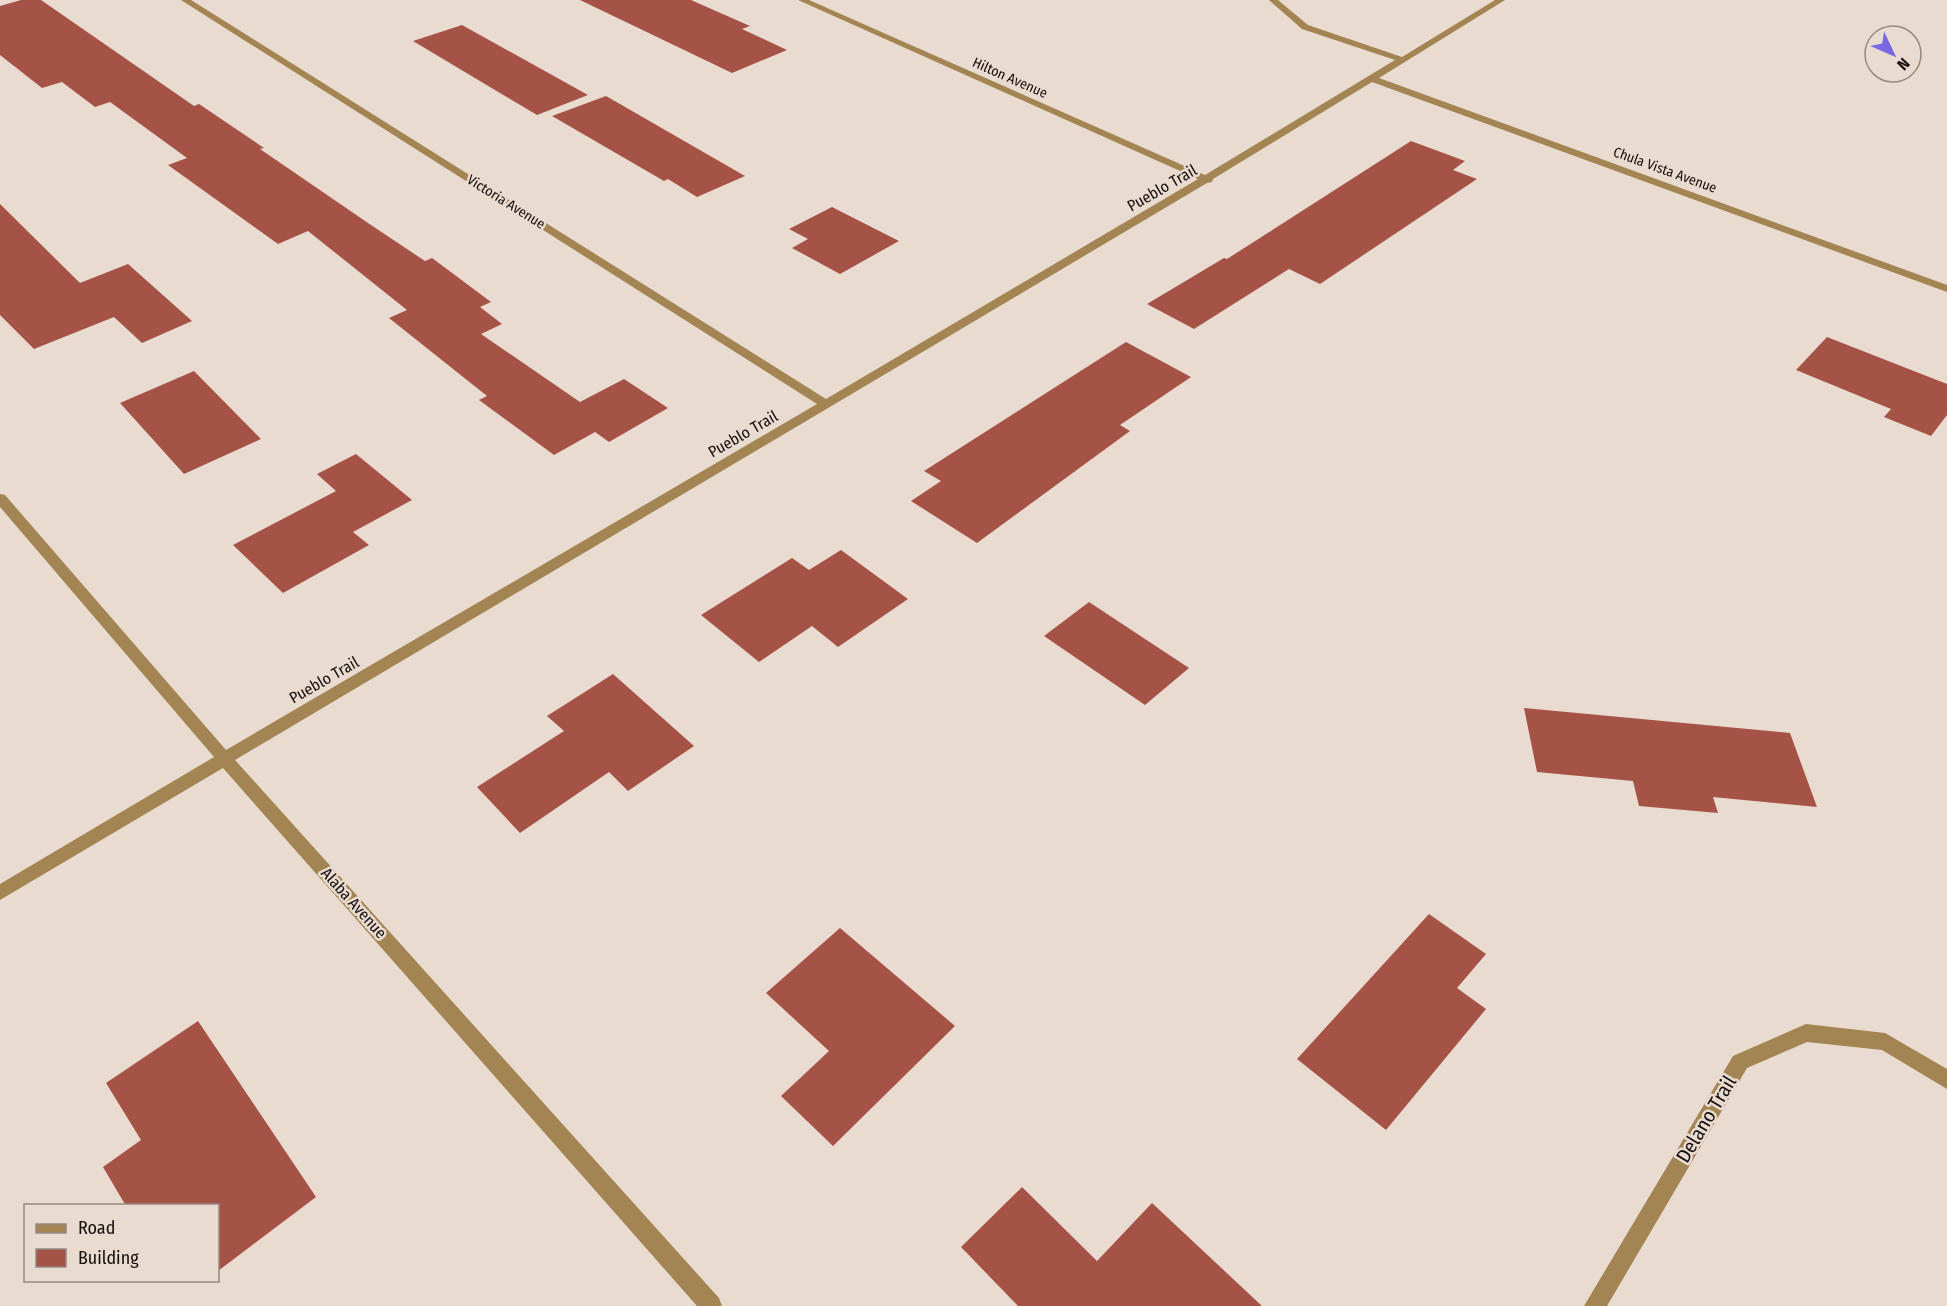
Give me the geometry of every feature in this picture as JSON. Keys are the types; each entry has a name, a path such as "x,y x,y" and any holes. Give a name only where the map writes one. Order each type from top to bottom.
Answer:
{"street":[{"name":"Victoria Avenue","path":"184,0 826,404"},
{"name":"Hilton Avenue","path":"802,0 1208,180"},
{"path":"1273,0 1305,27 1403,60"},
{"name":"Pueblo Trail","path":"0,893 225,758 1208,180 1501,0"},
{"name":"Chula Vista Avenue","path":"1372,79 1947,289"},
{"name":"Alaba Avenue","path":"0,498 225,758 711,1306"},
{"name":"Delano Trail","path":"1595,1306 1740,1062 1806,1033 1884,1042 1947,1080"}],"building":[{"path":"21,0 41,0 194,106 199,104 264,148 260,149 425,261 432,258 491,302 480,307 502,324 481,334 580,402 624,379 668,408 609,442 595,432 554,455 479,400 487,396 389,318 407,310 308,231 278,244 168,165 187,158 110,102 95,107 62,82 42,88 0,55 0,6"},
{"path":"580,0 691,0 750,26 742,29 787,50 732,73"},
{"path":"462,25 588,95 537,115 413,41"},
{"path":"606,96 745,176 697,197 668,179 664,181 552,116"},
{"path":"1411,141 1465,161 1453,170 1477,179 1320,284 1289,269 1194,329 1147,304 1224,258 1227,259"},
{"path":"0,204 80,283 128,264 192,321 142,343 114,317 34,349 0,315"},
{"path":"832,207 899,241 840,274 792,248 808,239 789,229"},
{"path":"1827,337 1947,384 1947,415 1931,436 1884,417 1891,409 1796,370"},
{"path":"1126,342 1191,377 1120,425 1130,431 977,543 911,501 941,481 924,471"},
{"path":"194,371 261,439 184,474 120,403"},
{"path":"356,454 412,500 353,532 369,545 283,593 233,545 336,491 317,474"},
{"path":"841,550 908,599 838,647 812,626 759,662 701,615 792,558 809,570"},
{"path":"1089,602 1189,668 1145,705 1044,636"},
{"path":"613,674 694,746 628,791 609,772 520,833 477,787 564,731 547,716"},
{"path":"1524,708 1790,733 1817,807 1713,797 1718,813 1639,806 1633,781 1537,772"},
{"path":"1429,914 1486,954 1457,988 1486,1009 1386,1130 1297,1059"},
{"path":"840,928 955,1026 833,1146 781,1096 829,1051 766,993"},
{"path":"198,1021 316,1197 219,1270 219,1204 125,1204 103,1167 141,1140 106,1083"},
{"path":"1022,1187 1097,1261 1152,1203 1262,1306 1018,1306 961,1247"}]}
